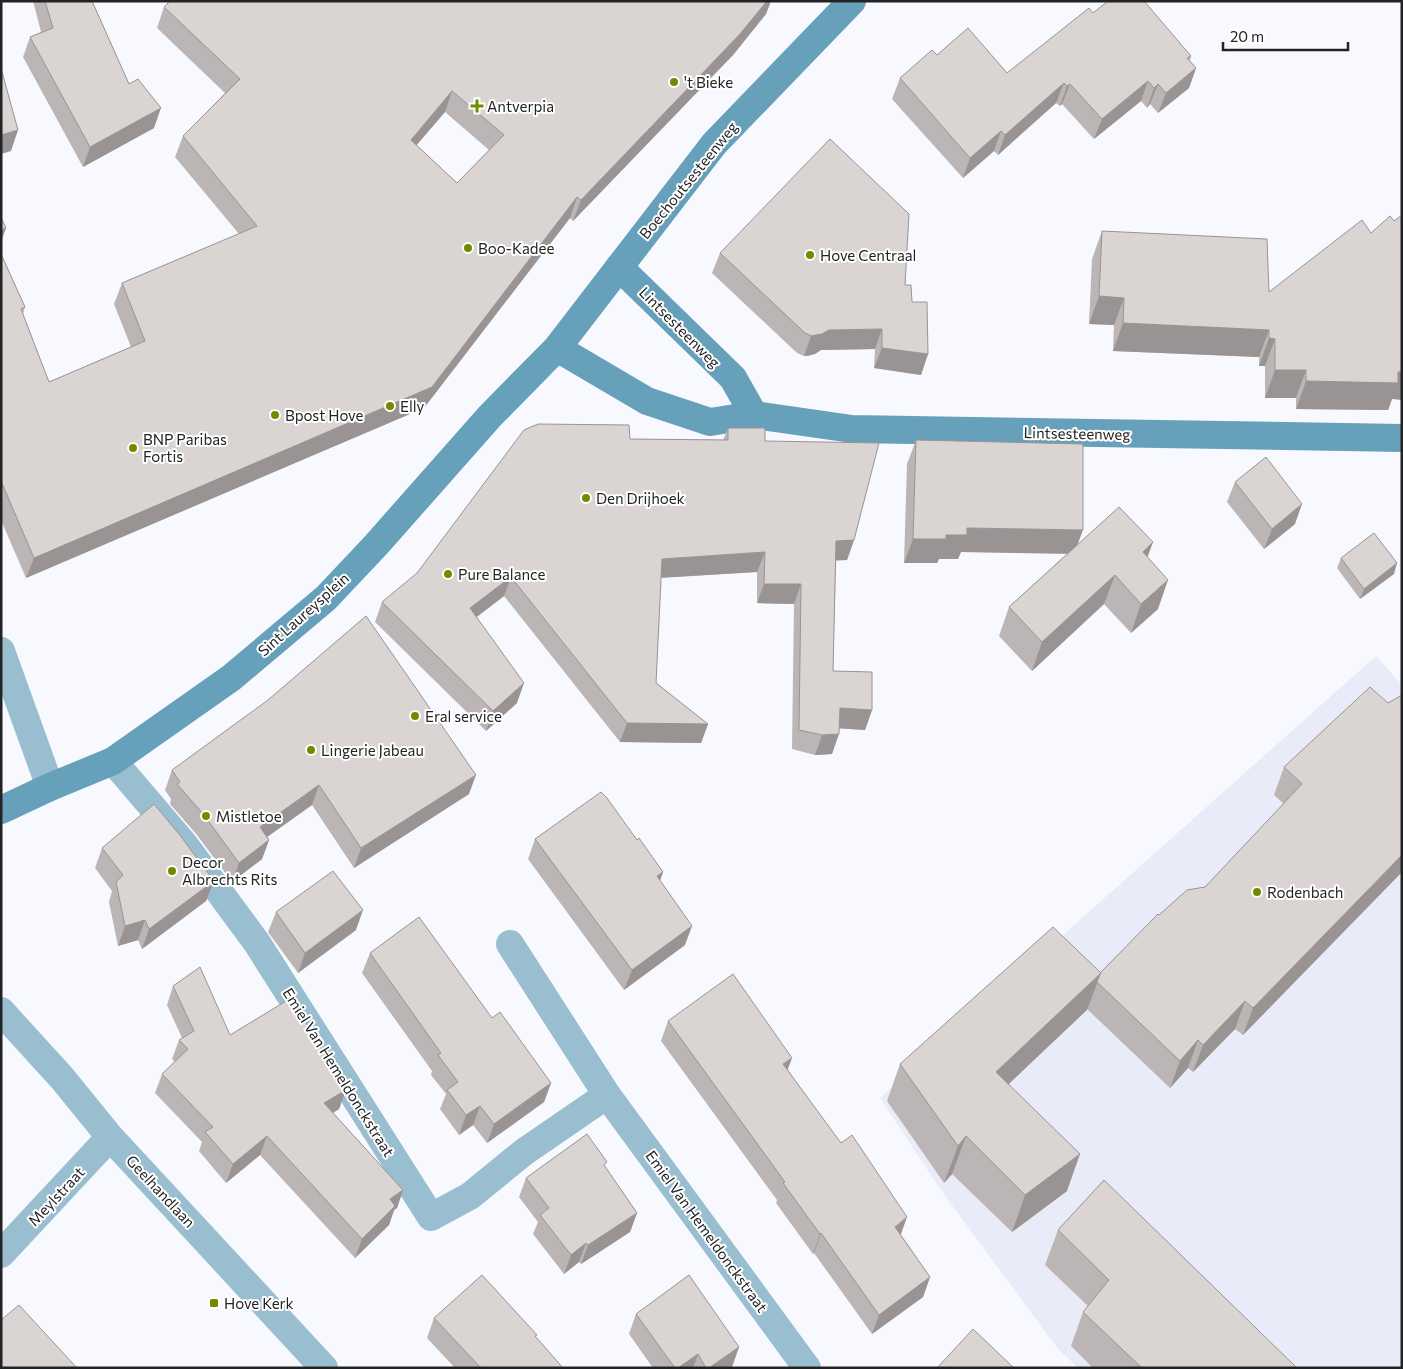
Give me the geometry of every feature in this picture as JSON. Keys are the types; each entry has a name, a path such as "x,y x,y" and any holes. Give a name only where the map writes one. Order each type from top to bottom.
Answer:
{"street":[{"name":"Boechoutsesteenweg","path":"557,348 714,144 852,1"},
{"name":"Lintsesteenweg","path":"619,267 733,378 754,415"},
{"name":"Lintsesteenweg","path":"557,348 647,401 710,422 754,415 852,429 1402,438"},
{"name":"Sint Laureysplein","path":"1,810 113,761 231,678 326,598 376,545 490,416 557,348"},
{"path":"1,651 50,787"},
{"name":"Emiel Van Hemeldonckstraat","path":"113,761 184,844 257,943 431,1217 470,1196 524,1152 607,1095"},
{"name":"Emiel Van Hemeldonckstraat","path":"510,944 607,1095 808,1368"},
{"name":"Geelhandlaan","path":"1,1011 62,1078 110,1137 324,1368"},
{"name":"Meylstraat","path":"1,1254 110,1137"}],"shaded area":[{"name":"Rodenbach","path":"1376,656 1402,685 1402,1368 1078,1368 1058,1349 940,1189 880,1098"}],"building":[{"path":"45,1 92,1 129,84 138,79 161,108 90,147 30,37 53,28"},
{"path":"170,1 767,1 740,34 581,200 577,197 432,387 34,558 1,481 1,254 25,307 21,309 49,382 145,341 122,283 257,226 183,136 240,79 164,7","holes":["452,91 504,135 457,183 411,140"]},
{"path":"1108,1 1144,1 1191,56 1187,58 1196,68 1166,93 1158,84 1154,88 1148,81 1102,119 1070,84 1067,86 1064,83 1005,135 1001,131 970,158 900,78 932,50 937,55 968,28 1007,73 1089,8 1093,13"},
{"path":"1,68 18,130 1,135"},
{"name":"Hove Centraal","path":"830,139 909,214 905,285 911,285 912,302 927,302 928,354 882,348 882,329 829,330 822,334 811,336 805,333 720,253"},
{"path":"1402,215 1402,372 1398,372 1398,383 1306,381 1306,370 1275,370 1275,339 1269,338 1269,330 1123,323 1124,298 1099,296 1102,231 1267,239 1269,292 1362,220 1371,233 1390,216 1394,221"},
{"path":"1,217 6,228 1,230"},
{"path":"538,424 629,425 630,439 728,440 728,428 765,428 765,441 879,443 854,540 836,541 833,671 872,672 872,710 840,708 839,734 822,735 799,730 801,584 764,584 765,552 662,559 656,683 708,724 627,723 511,577 470,608 524,683 493,711 382,602 417,573 524,430"},
{"path":"916,440 1083,444 1083,530 967,528 967,535 946,535 946,539 913,539"},
{"path":"1266,457 1302,504 1272,529 1235,482"},
{"path":"1119,507 1153,542 1143,552 1168,580 1141,604 1115,575 1042,642 1009,607"},
{"path":"1374,533 1397,563 1364,589 1341,558"},
{"path":"366,616 476,775 361,848 319,785 260,827 269,840 239,863 204,815 177,784 180,782 172,770 268,700"},
{"path":"1370,687 1388,703 1402,695 1402,855 1253,1008 1245,1001 1203,1045 1198,1040 1180,1061 1097,982 1101,972 1158,914 1187,890 1205,887 1302,784 1284,767"},
{"path":"601,792 637,840 639,838 663,872 657,876 692,926 632,970 535,839"},
{"path":"154,804 214,881 149,929 145,920 125,926 116,882 123,875 102,848"},
{"path":"333,871 363,910 305,953 276,912"},
{"path":"419,917 492,1018 500,1012 551,1083 494,1124 480,1106 466,1115 447,1090 458,1082 438,1055 441,1053 370,953"},
{"path":"1053,927 1101,973 996,1072 1080,1154 1025,1195 966,1136 958,1146 900,1064"},
{"path":"200,967 230,1035 291,998 346,1090 324,1103 403,1190 390,1199 395,1206 362,1239 267,1136 233,1164 205,1132 213,1127 162,1074 188,1049 179,1040 194,1031 173,986"},
{"path":"733,974 792,1058 783,1064 841,1143 852,1135 907,1217 895,1227 930,1277 879,1315 668,1021"},
{"path":"587,1134 607,1162 604,1165 637,1213 588,1245 586,1243 571,1255 540,1215 549,1208 526,1178"},
{"path":"1104,1180 1297,1368 1142,1368 1083,1312 1109,1280 1058,1230"},
{"path":"482,1275 537,1335 535,1336 563,1368 481,1368 434,1318"},
{"path":"689,1275 739,1347 709,1368 706,1368 698,1354 678,1368 675,1368 636,1314"},
{"path":"19,1305 77,1368 1,1368 1,1320"},
{"path":"973,1329 1014,1368 937,1368"}],"place":[{"name":"'t Bieke","path":"674,82"},
{"name":"Antverpia","path":"477,106"},
{"name":"Boo-Kadee","path":"468,248"},
{"name":"Hove Centraal","path":"810,255"},
{"name":"Elly","path":"390,406"},
{"name":"Bpost Hove","path":"275,415"},
{"name":"BNP Paribas Fortis","path":"133,448"},
{"name":"Den Drijhoek","path":"586,498"},
{"name":"Pure Balance","path":"448,574"},
{"name":"Eral service","path":"415,716"},
{"name":"Lingerie Jabeau","path":"311,750"},
{"name":"Mistletoe","path":"206,816"},
{"name":"Decor Albrechts Rits","path":"172,871"},
{"name":"Rodenbach","path":"1257,892"},
{"name":"Hove Kerk","path":"214,1303"}]}
